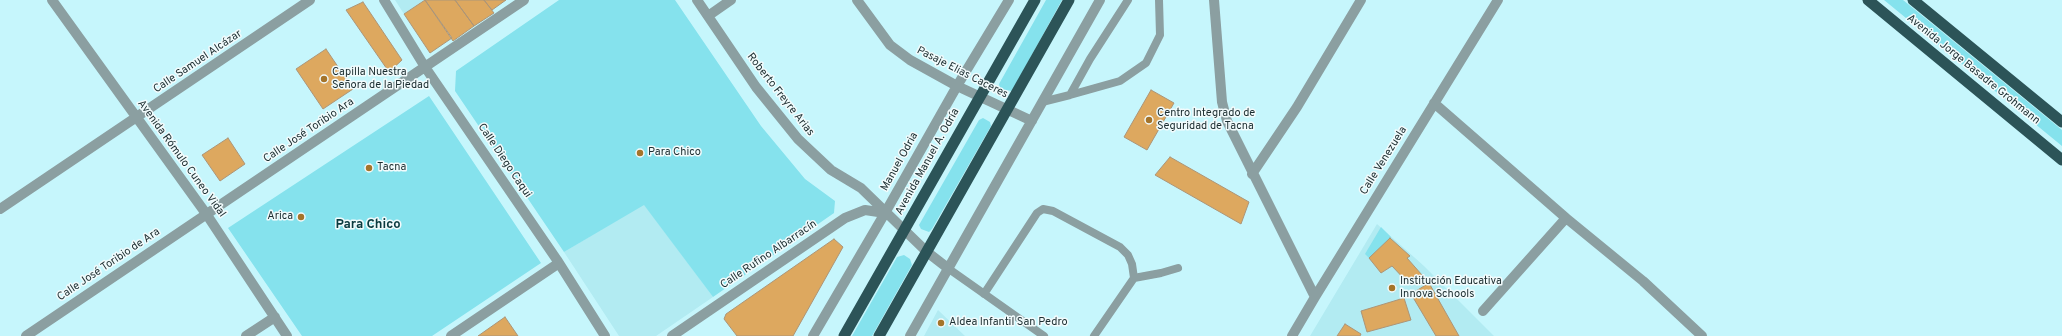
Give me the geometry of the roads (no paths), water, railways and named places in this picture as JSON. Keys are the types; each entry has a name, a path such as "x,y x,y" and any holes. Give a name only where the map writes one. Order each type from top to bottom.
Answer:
{"highway":[{"name":"Avenida Manuel A. Odría","path":"844,336 1035,0"},
{"path":"879,336 1069,0"},
{"name":"Avenida Jorge Basadre Grohmann","path":"1868,0 2062,160"},
{"name":"Avenida Jorge Basadre Grohmann","path":"1913,0 2062,122"}],"street":[{"name":"Avenida Rómulo Cuneo Vidal","path":"52,0 207,215 287,336"},
{"name":"Calle Samuel Alcázar","path":"0,209 310,0"},
{"name":"Calle Diego Caqui","path":"384,0 426,67 559,263 605,336"},
{"name":"Calle José Toribio Ara","path":"207,215 524,0"},
{"name":"Roberto Freyre Arias","path":"697,0 756,87 798,140 831,170 861,188 885,213 927,252 949,269"},
{"path":"708,16 731,0"},
{"name":"Pasaje Elias Caceres","path":"857,0 890,45 910,60 957,86 1032,120"},
{"name":"Manuel Odria","path":"813,336 957,86 1009,0"},
{"path":"910,336 1100,0"},
{"path":"1214,0 1222,102 1227,121 1314,297"},
{"path":"1252,174 1297,107 1361,0"},
{"name":"Calle Venezuela","path":"1292,336 1314,297 1498,0"},
{"path":"1434,103 1566,218 1643,281 1702,336"},
{"name":"Calle Rufino Albarracín","path":"672,336 845,218 865,210 885,213"},
{"name":"Calle José Toribio de Ara","path":"26,336 207,215"},
{"path":"1483,311 1566,218"},
{"path":"451,336 559,263"},
{"path":"246,336 275,317"}],"lane":[{"path":"1070,95 1128,0"},
{"path":"1042,102 1120,81 1146,63 1160,35 1159,0"},
{"path":"984,294 1037,213 1043,210 1053,211 1120,247 1128,255 1134,278"},
{"path":"1094,336 1134,278 1178,268"},
{"path":"949,269 1044,336"}],"place":[{"name":"Capilla Nuestra Señora de la Piedad","path":"324,79"},
{"name":"Centro Integrado de Seguridad de Tacna","path":"1149,120"},
{"name":"Para Chico","path":"640,153"},
{"name":"Tacna","path":"369,168"},
{"name":"Arica","path":"301,217"},
{"name":"Institución Educativa Innova Schools","path":"1392,288"},
{"name":"Aldea Infantil San Pedro","path":"941,323"}],"district":[{"name":"Para Chico","path":"368,225"}]}
